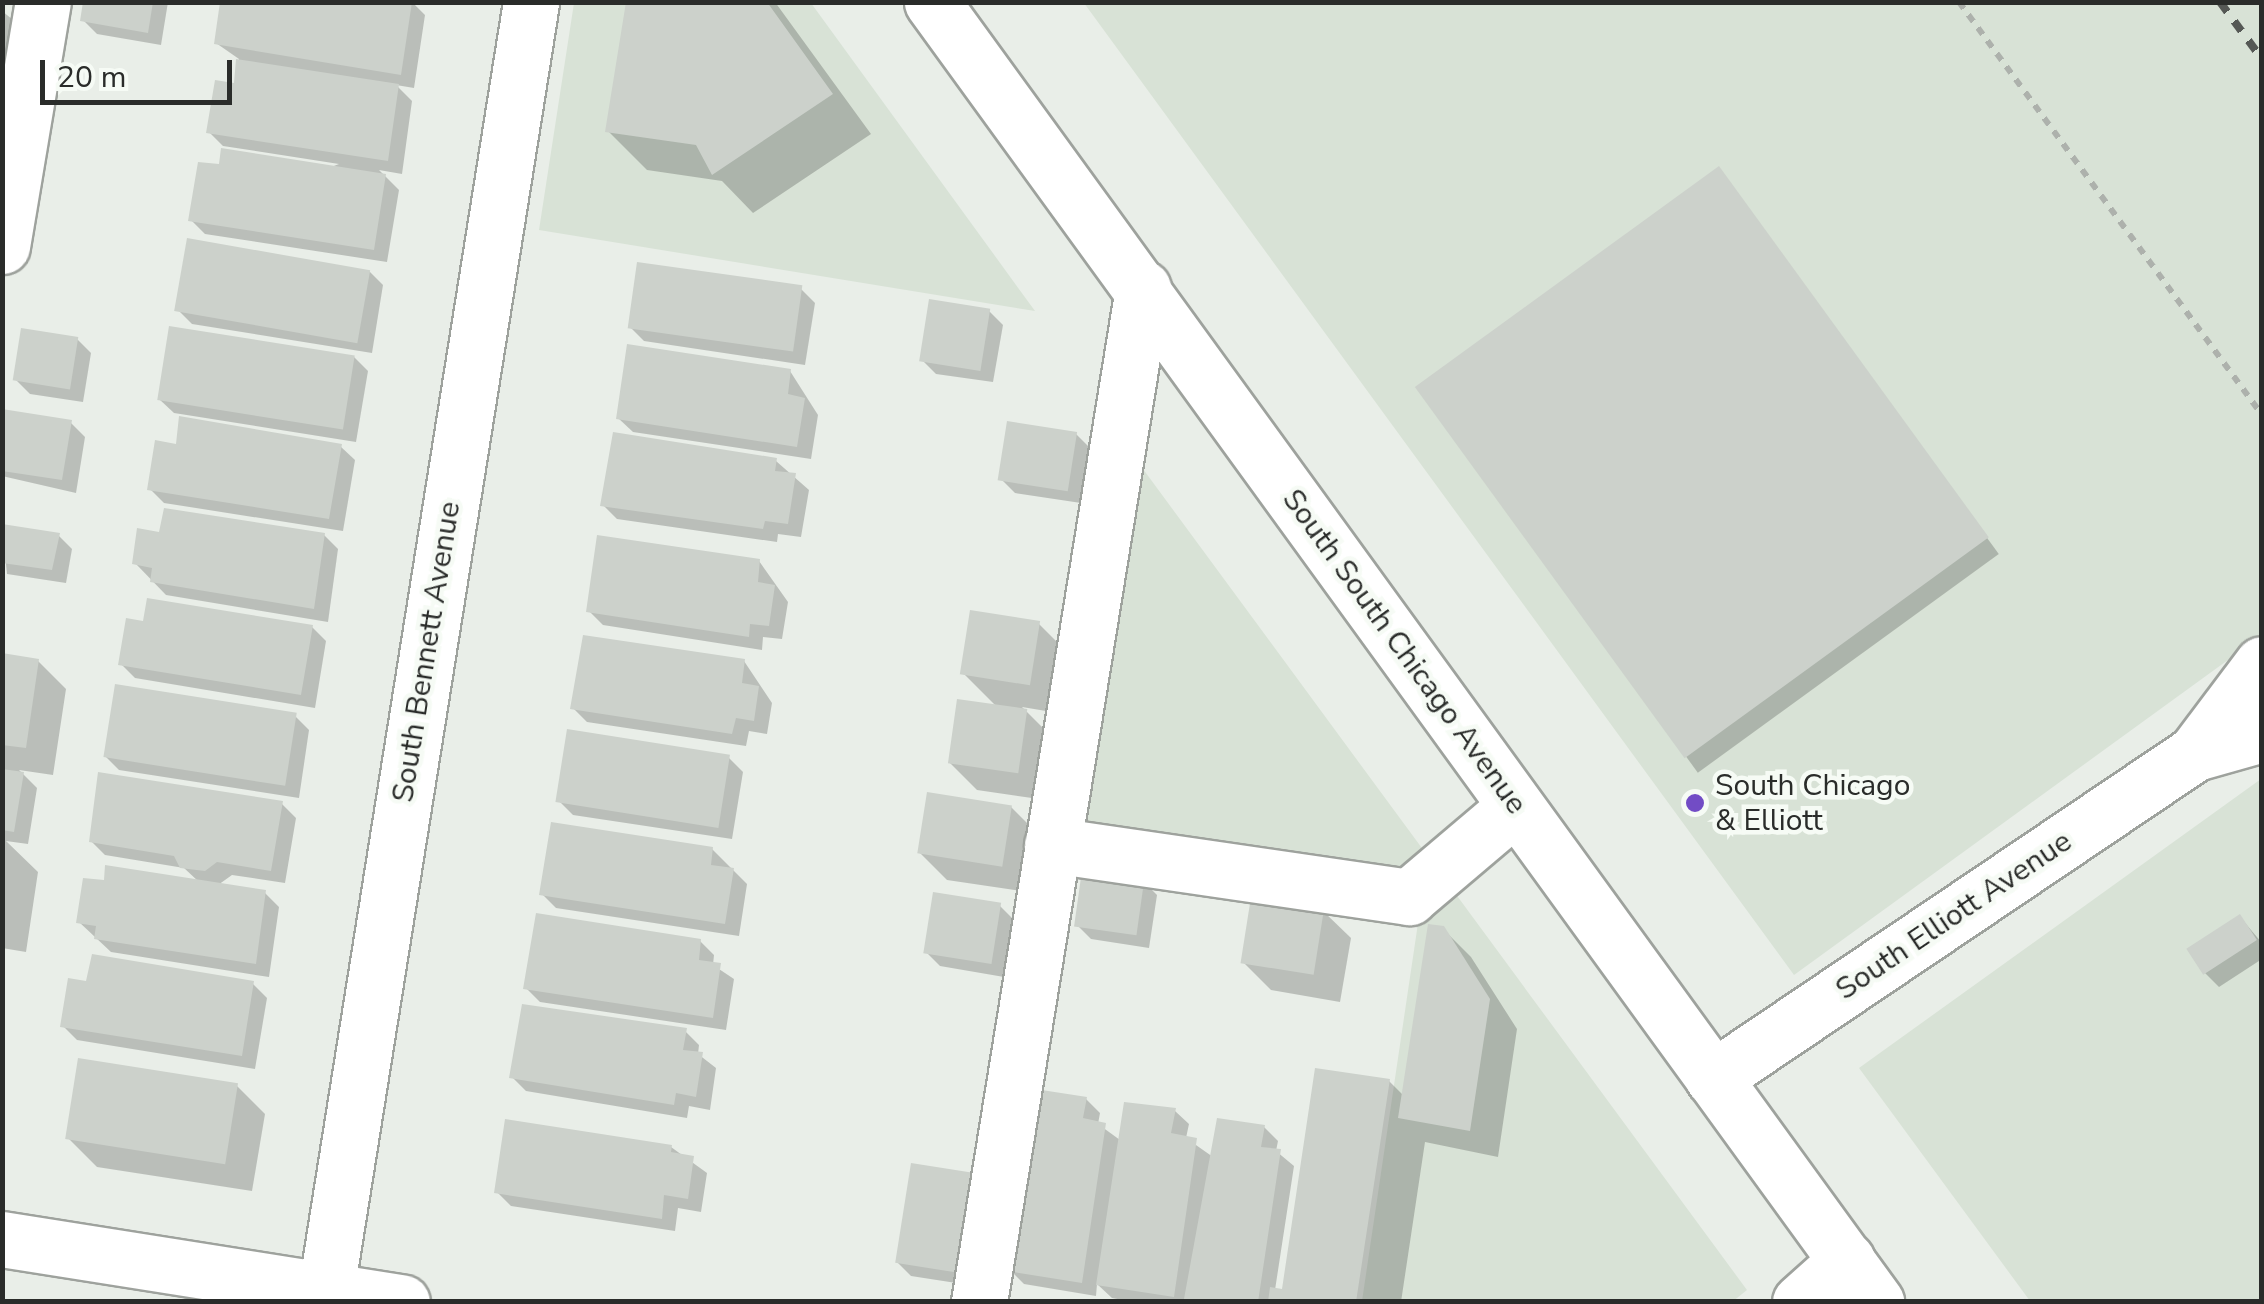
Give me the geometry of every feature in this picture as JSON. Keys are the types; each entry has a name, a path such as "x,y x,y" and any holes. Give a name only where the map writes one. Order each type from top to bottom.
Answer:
{"street":[{"path":"2,246 43,2"},
{"name":"South Bennett Avenue","path":"325,1295 530,2"},
{"name":"South South Chicago Avenue","path":"932,2 1862,1281"},
{"path":"979,1302 1142,288"},
{"name":"South Elliott Avenue","path":"1713,1078 2195,752 2262,664"},
{"name":"South Elliott Avenue","path":"2195,752 2262,734"},
{"path":"1052,845 1408,897 1515,807"},
{"path":"2,1239 325,1295 402,1302"},
{"path":"1800,1302 1862,1281"}],"path":[{"path":"1960,2 2262,415"}],"shaded area":[{"path":"574,3 811,3 1035,311 539,230"},
{"path":"1084,3 2261,3 2261,636 1794,975"},
{"path":"1118,435 1747,1290 1732,1302 1362,1301 1421,903 1052,845"},
{"path":"2261,779 2261,1301 2030,1301 1859,1068"}],"building":[{"path":"83,2 153,2 148,33 80,21"},
{"path":"220,2 412,2 401,75 214,44"},
{"path":"626,2 767,2 833,94 712,175 696,145 605,132"},
{"path":"236,59 399,84 388,161 206,133 215,80 234,83"},
{"path":"221,148 386,174 374,250 188,221 198,162 219,164"},
{"path":"1719,166 1989,537 1685,758 1415,387"},
{"path":"187,238 370,270 357,343 174,311"},
{"path":"637,262 802,285 793,352 628,328"},
{"path":"929,299 990,309 980,371 919,361"},
{"path":"169,326 355,355 343,429 157,400"},
{"path":"21,328 78,337 70,389 13,380"},
{"path":"627,344 791,369 788,394 805,398 797,447 616,419"},
{"path":"2,409 72,420 62,480 2,471"},
{"path":"179,416 342,444 329,519 147,490 155,440 176,444"},
{"path":"1007,421 1077,432 1068,491 998,480"},
{"path":"613,432 777,458 775,471 796,473 788,524 765,521 763,529 600,506"},
{"path":"164,508 325,533 314,609 150,582 152,568 132,564 137,528 159,532"},
{"path":"2,524 60,533 52,570 2,563"},
{"path":"597,535 760,559 758,582 775,585 769,626 750,624 749,637 586,612"},
{"path":"147,598 313,625 301,695 118,665 126,618 143,621"},
{"path":"970,610 1040,621 1030,685 960,674"},
{"path":"583,635 745,659 742,683 759,686 754,721 736,718 732,734 570,709"},
{"path":"2,653 39,659 26,748 2,745"},
{"path":"115,684 297,713 285,786 103,757"},
{"path":"957,699 1027,709 1018,773 948,763"},
{"path":"567,729 730,755 718,828 555,802"},
{"path":"2,769 24,772 14,832 2,830"},
{"path":"98,772 283,801 271,871 217,862 205,871 180,868 174,856 89,842"},
{"path":"927,792 1012,805 1002,867 917,853"},
{"path":"551,822 713,847 711,865 734,868 725,924 539,895"},
{"path":"105,865 266,890 256,964 94,939 96,926 76,923 83,878 104,880"},
{"path":"1082,870 1144,879 1136,935 1074,926"},
{"path":"933,892 1001,903 991,964 923,953"},
{"path":"1251,897 1324,909 1314,975 1241,963"},
{"path":"536,913 701,939 699,960 721,963 713,1018 523,989"},
{"path":"2240,914 2257,940 2203,975 2186,949"},
{"path":"1428,924 1444,926 1490,999 1470,1131 1398,1118"},
{"path":"92,954 254,981 242,1056 60,1027 68,978 86,981"},
{"path":"522,1004 687,1028 683,1050 703,1052 696,1097 676,1093 674,1105 509,1078"},
{"path":"78,1058 238,1083 225,1164 65,1139"},
{"path":"1315,1068 1390,1079 1356,1302 1268,1302 1270,1287 1282,1289"},
{"path":"1035,1089 1087,1097 1083,1118 1106,1123 1082,1283 1007,1271"},
{"path":"1124,1102 1176,1108 1171,1133 1197,1138 1174,1297 1096,1285"},
{"path":"1217,1118 1265,1125 1261,1147 1281,1149 1258,1302 1184,1299"},
{"path":"505,1119 672,1145 671,1152 694,1156 688,1199 664,1195 662,1219 494,1193"},
{"path":"911,1163 971,1173 955,1272 895,1263"}],"railway":[{"path":"2220,2 2262,59"}],"place":[{"name":"South Chicago & Elliott","path":"1695,803"}]}
